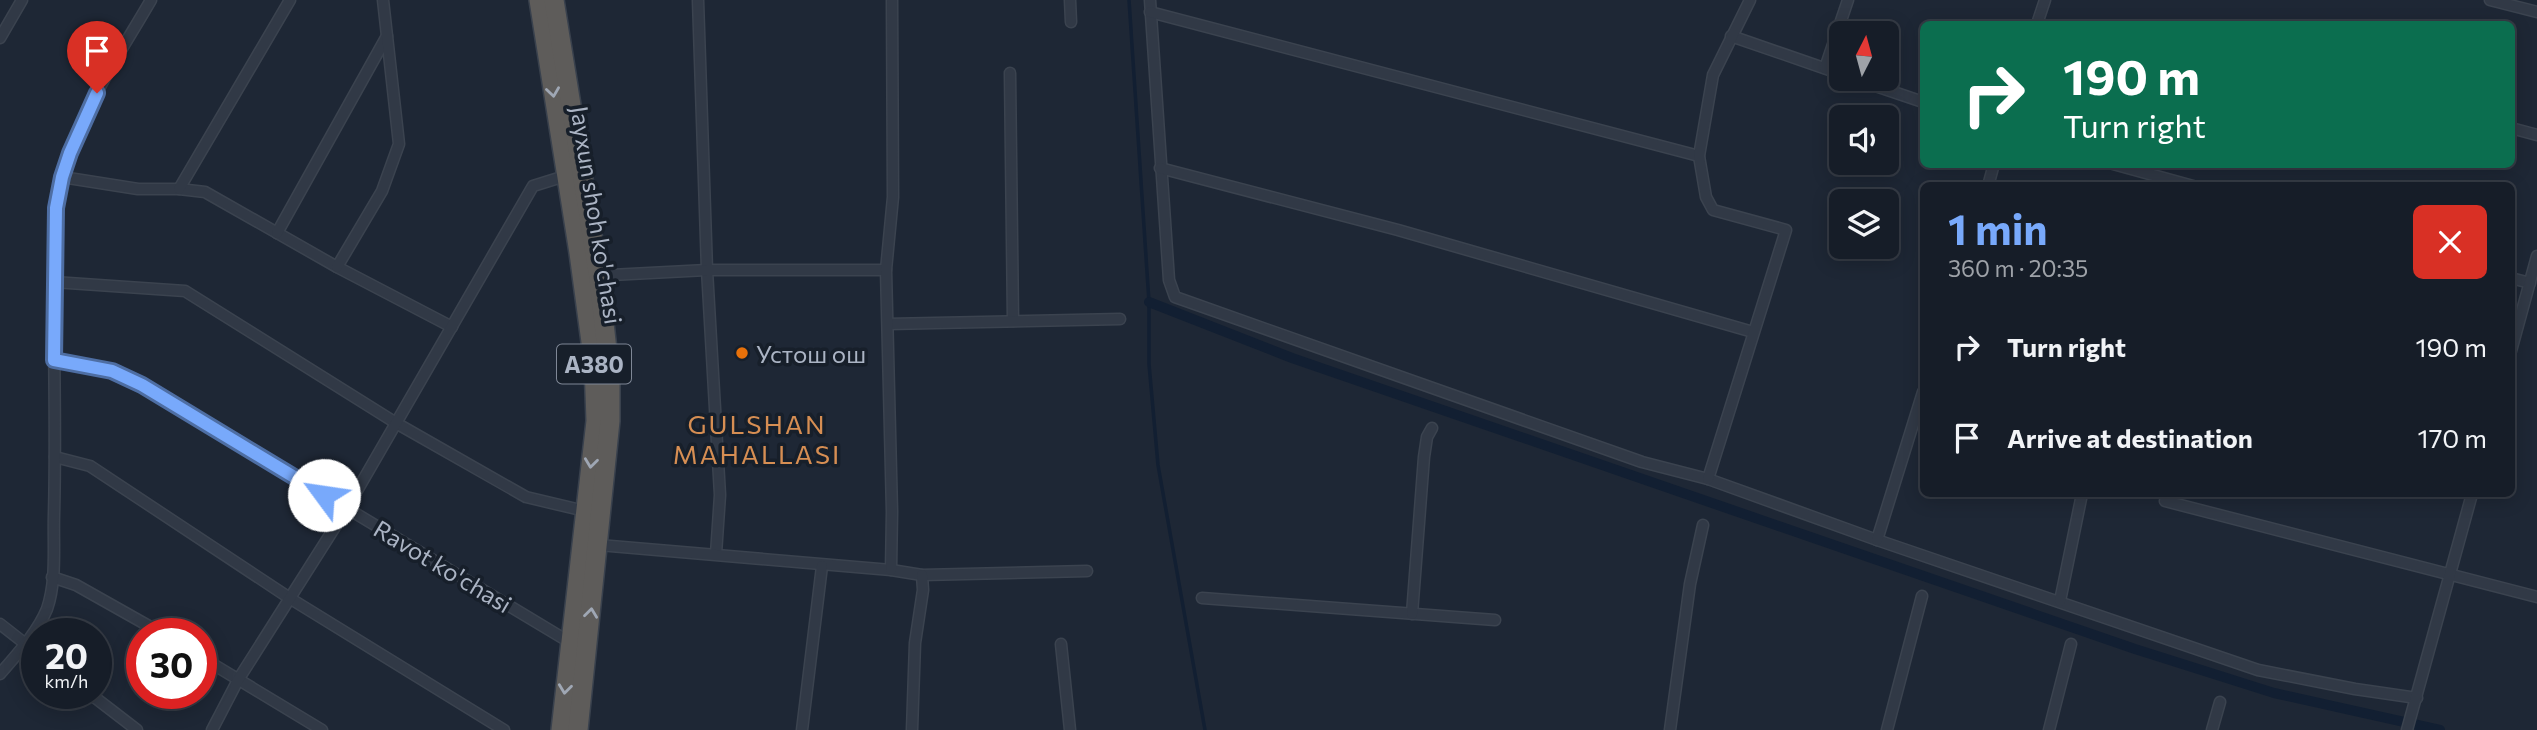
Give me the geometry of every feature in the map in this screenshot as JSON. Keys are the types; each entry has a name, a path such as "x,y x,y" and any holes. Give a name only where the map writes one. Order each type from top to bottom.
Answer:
{"highway":[{"name":"Jayxun shoh ko'chasi","path":"539,0 581,265 594,364 596,421 561,730"},
{"name":"Jayxun shoh ko'chasi","path":"554,0 598,278 609,368 610,421 578,730"}],"street":[{"path":"0,38 22,0"},
{"path":"42,618 52,589 56,208 62,177 79,129 151,0"},
{"path":"179,189 290,0"},
{"path":"337,267 382,191 399,144 383,0"},
{"path":"698,0 707,270 720,495 716,554"},
{"path":"891,570 886,270 893,197 892,0"},
{"path":"1070,0 1071,22"},
{"path":"1150,0 1168,280 1175,297 1642,462 1708,479 1877,540 2258,670 2417,698"},
{"path":"1708,479 1786,230 1713,210 1706,197 1699,156 1713,75 1750,0"},
{"path":"1825,68 1848,0"},
{"path":"2039,21 2045,0"},
{"path":"2490,0 2537,12"},
{"path":"1150,12 1699,156"},
{"path":"277,233 387,36"},
{"path":"1731,36 1829,70"},
{"path":"1010,73 1013,321"},
{"path":"1891,91 1920,101"},
{"path":"2515,129 2537,135"},
{"path":"1160,168 1398,230 1753,332"},
{"path":"2121,168 2145,180"},
{"path":"212,730 239,680 347,508 533,186 565,176"},
{"path":"62,177 138,189 205,192 337,267 452,327"},
{"path":"2515,336 2537,256"},
{"path":"598,278 707,270 886,270"},
{"path":"2515,279 2529,283"},
{"path":"54,282 186,291 396,423 526,497 585,511"},
{"path":"888,324 1120,320"},
{"name":"Ravot ko'chasi","path":"54,360 112,371 142,385 570,643"},
{"path":"1877,540 1920,402"},
{"path":"1412,614 1424,457 1427,437 1432,428"},
{"path":"55,457 90,466 290,599 504,730"},
{"path":"2060,601 2081,497"},
{"path":"2407,730 2471,497"},
{"path":"2165,501 2537,597"},
{"path":"1670,730 1689,584 1703,526"},
{"path":"599,545 891,570 922,575 1087,571"},
{"path":"802,730 822,566"},
{"path":"912,730 915,643 923,590 922,575"},
{"path":"52,577 76,585 135,618"},
{"path":"1887,730 1922,596"},
{"path":"1202,598 1495,620"},
{"path":"0,624 21,642"},
{"path":"1060,644 1070,730"},
{"path":"2049,730 2071,644"},
{"path":"0,674 21,650"},
{"path":"217,667 322,730"},
{"path":"2211,730 2220,702"},
{"path":"110,709 137,730"}],"waterway":[{"path":"1129,0 1149,302 1149,364 1158,465 1205,730"},
{"path":"1149,302 1292,358 2135,649 2274,693 2440,730"}],"place":[{"name":"Устош ош","path":"742,353"}],"district":[{"name":"GULSHAN MAHALLASI","path":"757,438"}],"route":[{"path":"97,93 70,153 56,208 54,360 112,371 142,385 324,495"}]}
